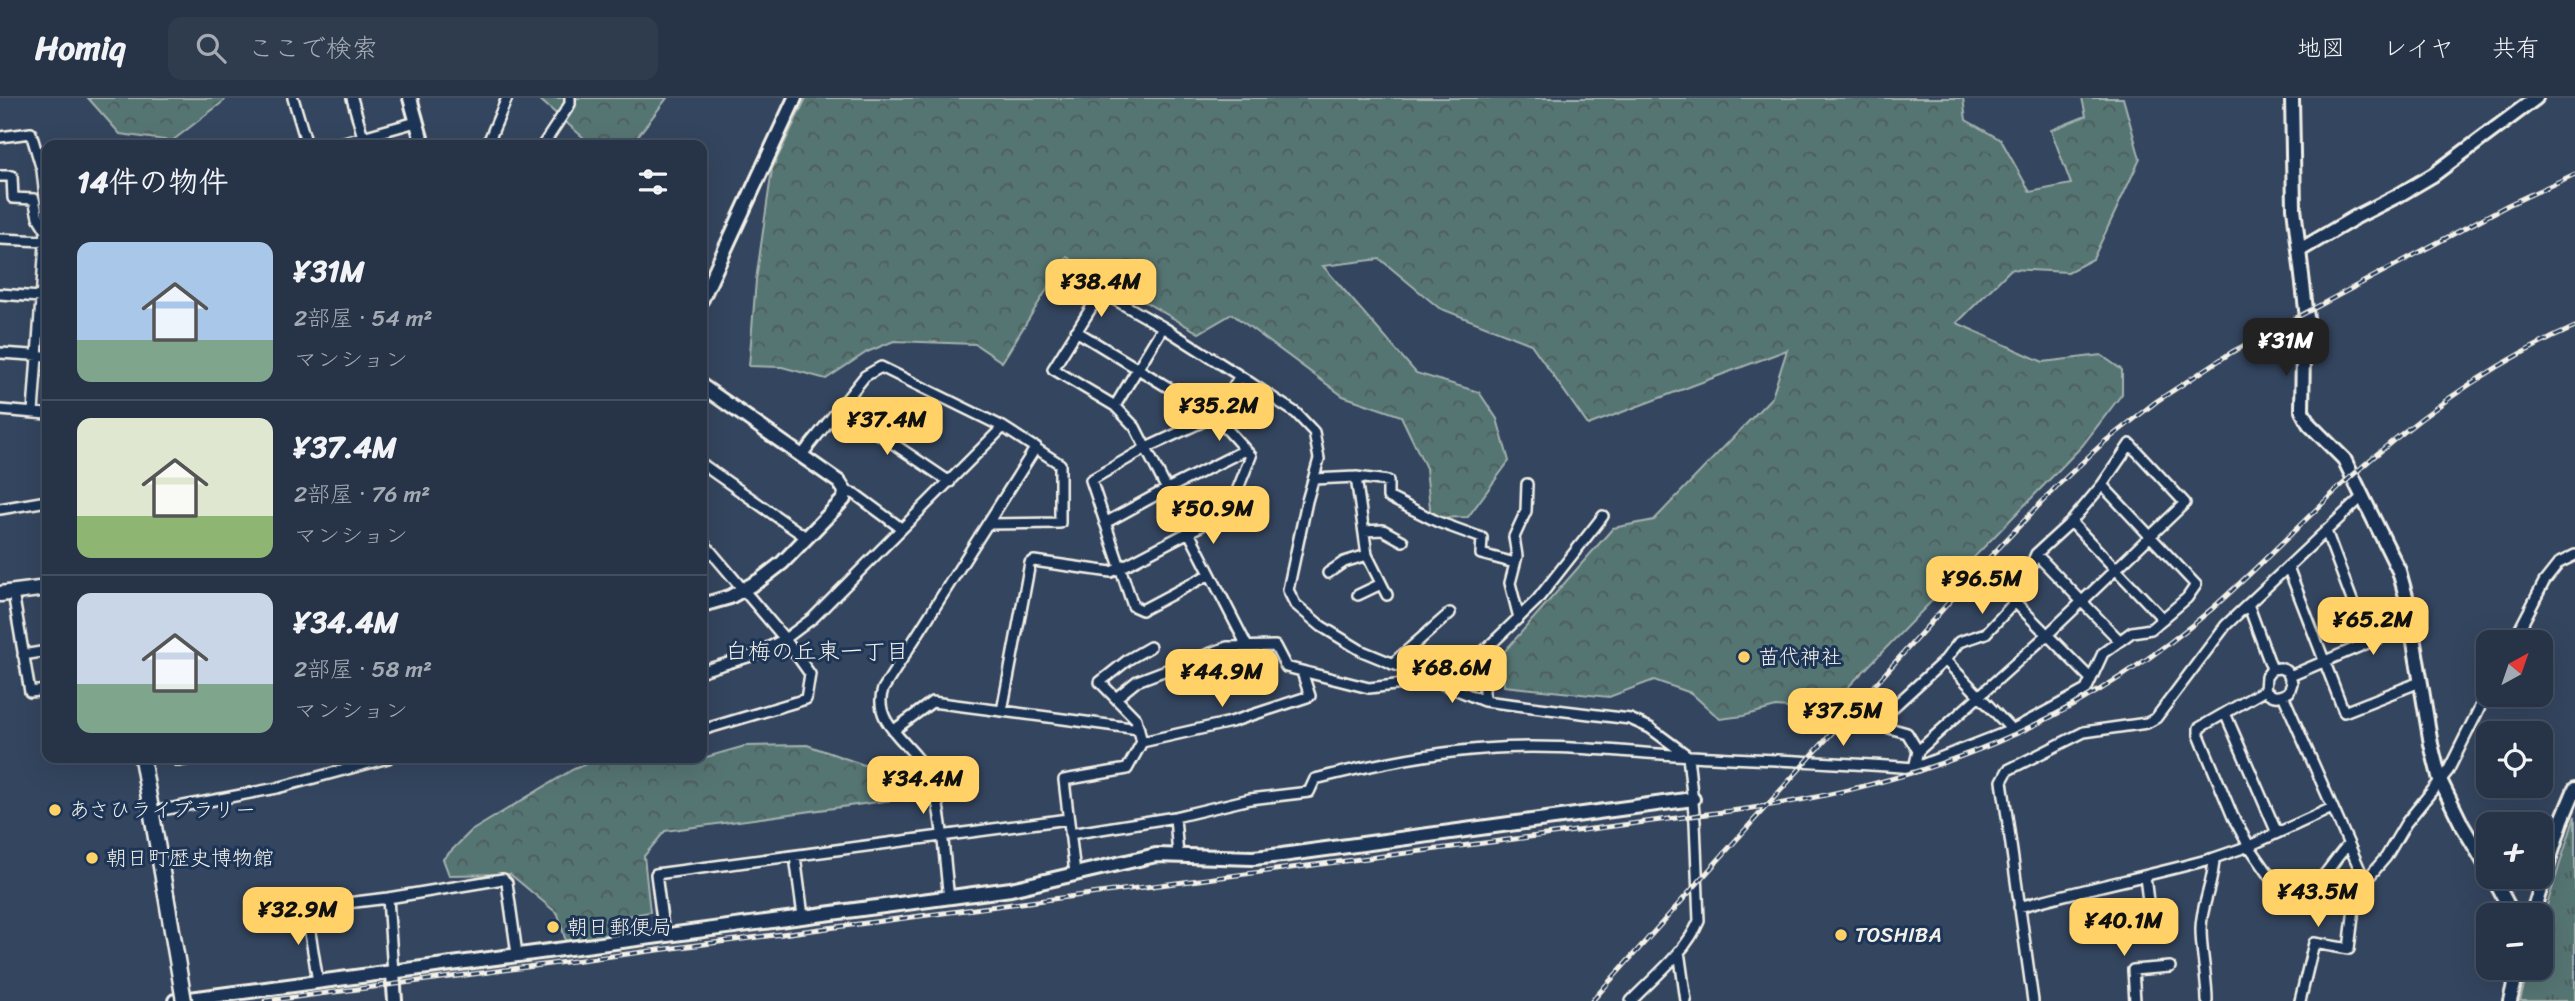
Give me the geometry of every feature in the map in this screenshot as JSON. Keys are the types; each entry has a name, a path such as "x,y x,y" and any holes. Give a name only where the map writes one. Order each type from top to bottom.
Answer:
{"main road":[{"path":"6,594 42,589"},
{"path":"143,763 184,1001"}],"street":[{"path":"293,98 306,140"},
{"path":"352,98 363,137"},
{"path":"410,98 421,140"},
{"path":"489,140 507,98"},
{"path":"546,140 570,104 570,98"},
{"path":"707,288 795,98"},
{"path":"2292,98 2294,208 2307,318 2303,353 2302,411 2309,424 2344,459 2399,571 2407,600 2440,780 2476,849"},
{"path":"2300,250 2433,175 2530,100"},
{"path":"352,140 416,122"},
{"path":"0,137 31,133 42,170"},
{"path":"0,176 12,176 13,198 34,199 42,224"},
{"path":"0,239 42,241"},
{"path":"1068,274 1163,327 1240,376 1296,413 1314,432 1319,459 1289,581 1291,598 1306,613 1340,639 1392,664 1484,701 1630,719 1650,727 1688,756 1701,911 1695,931 1631,1001"},
{"path":"33,412 42,275"},
{"path":"1101,292 1053,369 1115,406 1135,427 1247,646"},
{"path":"0,295 40,297"},
{"path":"1115,406 1163,327"},
{"path":"1002,711 1030,564 1034,561 1111,572 1120,568 1228,511 1251,456 1215,416 1139,367 1076,331"},
{"path":"0,353 42,356"},
{"path":"801,456 865,376 881,367 1003,427 1060,464 1060,523 988,524"},
{"path":"1045,371 1057,378 1062,375"},
{"path":"1210,574 1142,610 1133,606 1090,480 1146,448 1215,416 1240,376"},
{"path":"707,390 839,482 845,491 855,494 901,528"},
{"path":"839,407 950,482"},
{"path":"0,410 42,413"},
{"path":"707,669 751,656 785,639 813,618 1003,427"},
{"path":"1914,768 1918,751 2048,634 2185,503 2130,444 2102,485 2071,522 2036,554 2015,602 1986,633 1959,642 1945,660 1875,724 1907,733 1918,751"},
{"path":"949,898 935,793 929,774 919,758 894,730 881,710 880,699 883,689 1036,447"},
{"path":"1105,523 1245,450"},
{"path":"707,468 807,538"},
{"path":"1314,479 1356,477 1388,481 1388,497 1438,522 1482,538 1481,554 1515,563"},
{"path":"1356,477 1367,555 1387,595"},
{"path":"1519,618 1510,583 1517,556 1514,537 1525,511 1527,484"},
{"path":"1070,834 1175,817 1250,799 1309,792 1315,779 1414,757 1483,748 1634,750 1688,756 1914,768 2012,730 2086,690 2103,653 2132,632 2151,629 2187,598 2196,584 2102,485"},
{"path":"707,603 745,590 782,563 844,499 845,491"},
{"path":"2033,1001 2002,781 2008,770 2084,732 2147,723 2156,718 2226,625 2363,496"},
{"path":"0,509 42,502"},
{"path":"1484,701 1484,651 1537,600 1603,516"},
{"path":"2071,522 2163,619"},
{"path":"1364,531 1383,530 1403,541"},
{"path":"2326,531 2368,643"},
{"path":"707,547 785,639 810,674 806,699 707,729"},
{"path":"2036,554 2120,641"},
{"path":"1328,573 1344,562 1367,555"},
{"path":"2520,630 2544,582 2559,563 2575,555"},
{"path":"2288,567 2344,712 2420,682"},
{"path":"1358,595 1381,584"},
{"path":"6,594 30,692 42,691"},
{"path":"2015,602 2091,679"},
{"path":"2248,604 2272,669"},
{"path":"1392,664 1450,613"},
{"path":"2290,676 2410,625"},
{"path":"1116,698 1137,681 1227,647 1275,646 1286,667 1368,688 1432,681"},
{"path":"1075,873 1064,780 1127,769 1142,742 1136,719 1100,682 1129,659 1150,647"},
{"path":"23,655 42,653"},
{"path":"1945,660 2012,730"},
{"path":"2272,669 2287,671 2290,676 2290,692 2272,696 2265,690 2266,677 2272,669"},
{"path":"1142,742 1231,722 1310,696 1302,672"},
{"path":"2265,690 2199,728 2199,735 2233,817 2249,846 2284,895 2292,899 2302,897 2310,891 2348,845"},
{"path":"2283,695 2365,881"},
{"path":"894,730 932,702 1139,729"},
{"path":"2300,1001 2314,943 2349,949 2356,892 2386,857 2406,823 2448,771 2480,707"},
{"path":"2225,713 2277,833"},
{"path":"152,812 277,788 370,763"},
{"path":"2536,903 2575,789"},
{"path":"175,1001 1011,889 1142,858 1253,858 1282,855 1693,799"},
{"path":"2019,907 2214,858 2249,846 2332,808"},
{"path":"1175,817 1178,856"},
{"path":"664,935 656,874 1068,819"},
{"path":"795,856 803,916"},
{"path":"2207,1001 2207,975 2201,928 2214,858"},
{"path":"2145,877 2152,933"},
{"path":"318,982 306,908 503,879 508,883 517,954"},
{"path":"388,898 395,1001"},
{"path":"1679,951 1686,1001"},
{"path":"2135,1001 2133,970 2170,967"},
{"path":"2510,1001 2515,980"}],"green space":[{"path":"88,98 223,98 224,101 173,140 120,134"},
{"path":"538,98 667,98 635,140 586,140"},
{"path":"806,98 1963,98 1966,120 2001,140 2030,192 2071,184 2051,130 2086,116 2082,98 2123,98 2140,159 2093,259 2068,272 2011,269 1957,323 2043,362 2101,355 2122,370 2122,394 2082,446 1825,711 1776,707 1720,719 1691,693 1654,680 1609,697 1504,686 1503,653 1613,528 1654,520 1772,397 1787,350 1588,425 1531,344 1439,308 1380,259 1323,266 1416,373 1479,392 1497,419 1509,461 1468,517 1431,518 1426,468 1401,416 1343,396 1232,314 1199,333 1067,257 1002,362 975,344 894,341 867,352 826,379 782,367 749,366 756,280 772,169"},
{"path":"807,745 910,781 917,790 900,799 665,831 644,856 650,912 627,916 629,933 566,942 558,914 510,874 449,875 443,859 471,831 588,763 707,763 707,757 745,746"},
{"path":"2575,816 2575,1001 2520,1001 2526,980 2553,980 2553,903 2548,903"}],"railway":[{"path":"1592,1001 1976,572 2057,486 2103,443 2157,401 2232,352 2508,205 2575,174"},
{"path":"265,1001 1746,809 1875,783 1936,765 1995,743 2108,685 2162,649 2214,607 2344,483 2425,416 2482,376 2575,327"}],"place":[{"name":"苗代神社","path":"1744,657"},
{"name":"あさひライブラリー","path":"55,810"},
{"name":"朝日町歴史博物館","path":"92,858"},
{"name":"朝日郵便局","path":"553,927"},
{"name":"TOSHIBA","path":"1841,935"}],"district":[{"name":"白梅の丘東一丁目","path":"817,651"}]}
